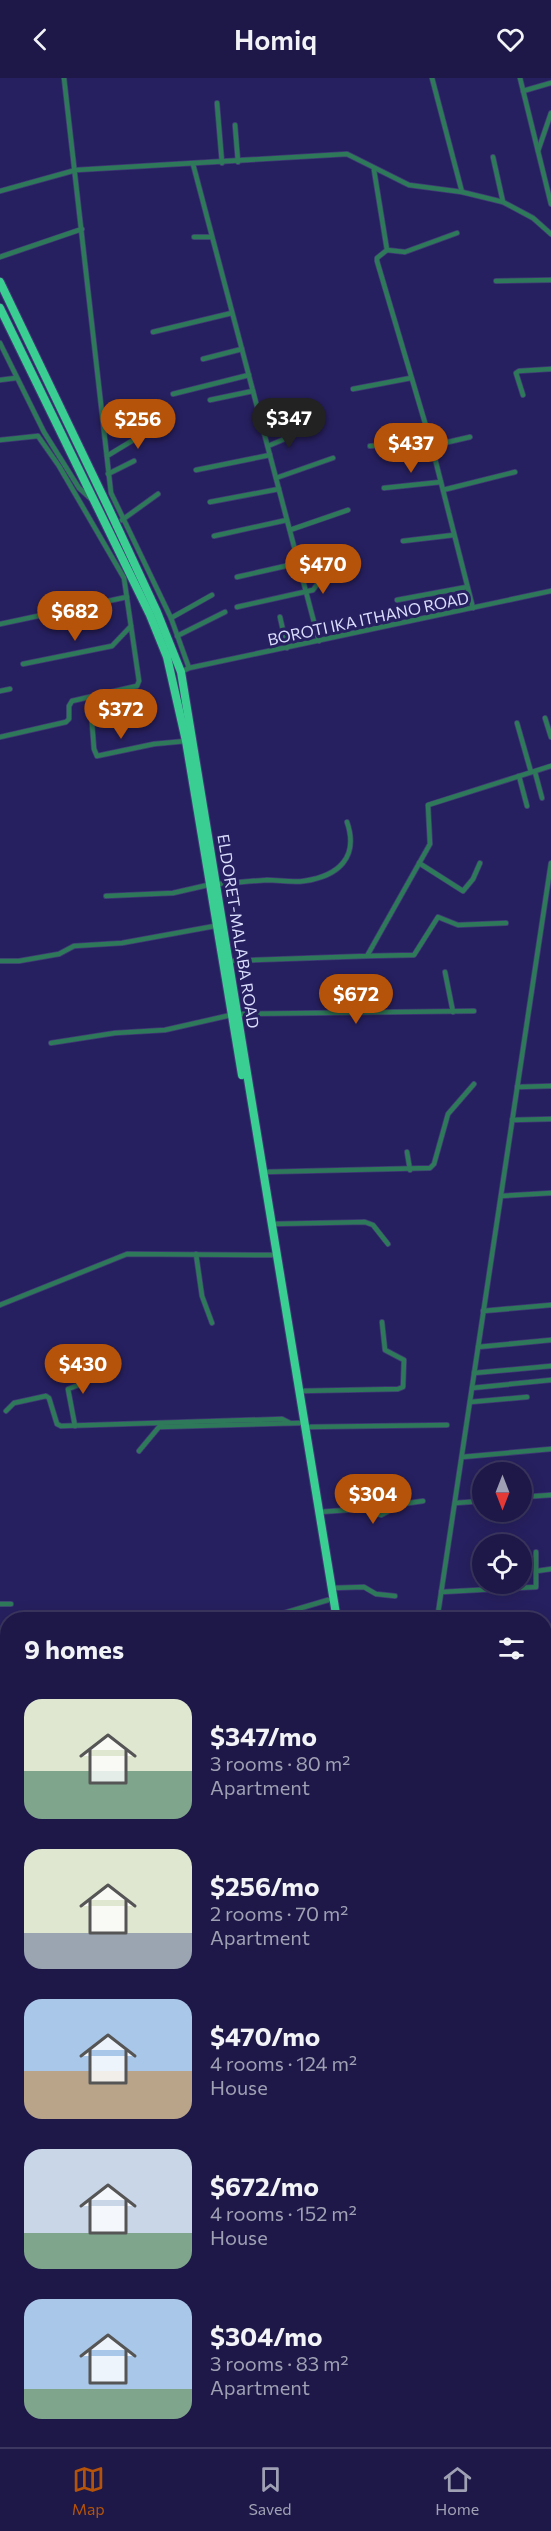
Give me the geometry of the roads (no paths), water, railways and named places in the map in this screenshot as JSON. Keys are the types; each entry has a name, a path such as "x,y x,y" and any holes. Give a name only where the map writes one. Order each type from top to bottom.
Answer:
{"highway":[{"name":"ELDORET-MALABA ROAD","path":"0,282 157,612 181,672 212,884 215,926 264,1172 300,1391 298,1425 320,1512 336,1612"},
{"name":"ELDORET-MALABA ROAD","path":"0,308 159,636 176,693 229,961 234,1015 298,1425 330,1612"}],"street":[{"path":"64,78 111,493 171,618 189,668"},
{"path":"432,78 462,192"},
{"path":"520,78 551,204"},
{"path":"523,91 551,83"},
{"path":"217,103 222,163"},
{"path":"538,151 551,113"},
{"path":"235,125 238,162"},
{"path":"0,191 76,170 347,154 409,185 462,192 503,202 533,218 551,234"},
{"path":"493,157 503,202"},
{"path":"193,164 319,641"},
{"path":"374,169 387,250"},
{"path":"0,257 82,229"},
{"path":"457,233 405,252 387,250 377,258 377,261 431,445 473,608"},
{"path":"194,237 212,237"},
{"path":"496,281 551,280"},
{"path":"153,332 232,313"},
{"path":"0,343 44,432 79,488 94,501"},
{"path":"203,359 242,349"},
{"path":"523,395 516,373 551,369"},
{"path":"173,394 249,375"},
{"path":"0,380 16,378"},
{"path":"353,389 411,378"},
{"path":"210,400 253,391"},
{"path":"107,456 158,425"},
{"path":"268,447 302,432"},
{"path":"0,440 38,436 59,465 101,536 124,579 139,685 71,702 69,719 66,722 0,737"},
{"path":"370,446 431,445 470,437"},
{"path":"196,470 270,455"},
{"path":"276,478 333,458"},
{"path":"108,474 134,461"},
{"path":"443,490 515,472"},
{"path":"384,488 441,482"},
{"path":"210,502 279,489"},
{"path":"122,520 158,495"},
{"path":"290,530 348,510"},
{"path":"214,536 287,520"},
{"path":"403,541 454,535"},
{"path":"301,570 343,556"},
{"path":"237,577 299,563"},
{"path":"237,607 313,590 328,574"},
{"path":"397,600 467,587"},
{"name":"BOROTI IKA ITHANO ROAD","path":"181,672 189,668 551,591"},
{"path":"171,618 212,595"},
{"path":"0,624 127,597"},
{"path":"177,636 225,612"},
{"path":"280,617 287,648"},
{"path":"23,664 112,646 131,626"},
{"path":"0,691 10,689"},
{"path":"90,697 94,749 97,756 154,744 186,741"},
{"path":"545,718 551,737"},
{"path":"517,723 542,798"},
{"path":"367,956 430,842 428,805 551,766"},
{"path":"519,776 527,807"},
{"path":"106,896 173,893 212,884 263,880 303,881 342,865 351,851 347,822"},
{"path":"438,1612 551,862"},
{"path":"418,863 463,891 473,879 480,863"},
{"path":"229,961 414,955 440,916 458,926 506,923"},
{"path":"0,961 17,962 59,954 74,946 98,943 118,944 215,926"},
{"path":"445,972 453,1012"},
{"path":"51,1043 127,1032 165,1030 234,1015 474,1011"},
{"path":"264,1172 428,1169 432,1167 448,1114 474,1084"},
{"path":"517,1087 551,1086"},
{"path":"512,1120 551,1119"},
{"path":"407,1152 410,1170"},
{"path":"501,1196 551,1193"},
{"path":"272,1224 365,1222 373,1226 388,1244"},
{"path":"196,1254 202,1296 212,1323"},
{"path":"0,1305 123,1255 272,1255"},
{"path":"483,1311 551,1305"},
{"path":"300,1391 398,1389 403,1387 404,1360 385,1350 382,1322"},
{"path":"478,1347 551,1340"},
{"path":"474,1373 551,1366"},
{"path":"75,1426 68,1389 84,1383 83,1374"},
{"path":"472,1388 551,1380"},
{"path":"6,1412 14,1403 47,1396 58,1425 282,1419 298,1425"},
{"path":"470,1402 527,1397"},
{"path":"139,1451 159,1427 447,1425"},
{"path":"462,1457 551,1449"},
{"path":"532,1496 551,1495"},
{"path":"320,1512 362,1509 381,1515 402,1504 423,1501"},
{"path":"454,1503 472,1502"},
{"path":"441,1592 536,1587 536,1552"},
{"path":"537,1571 551,1569"},
{"path":"332,1588 364,1587 376,1594 394,1596"},
{"path":"288,1612 328,1600"},
{"path":"0,1604 11,1604"}]}
